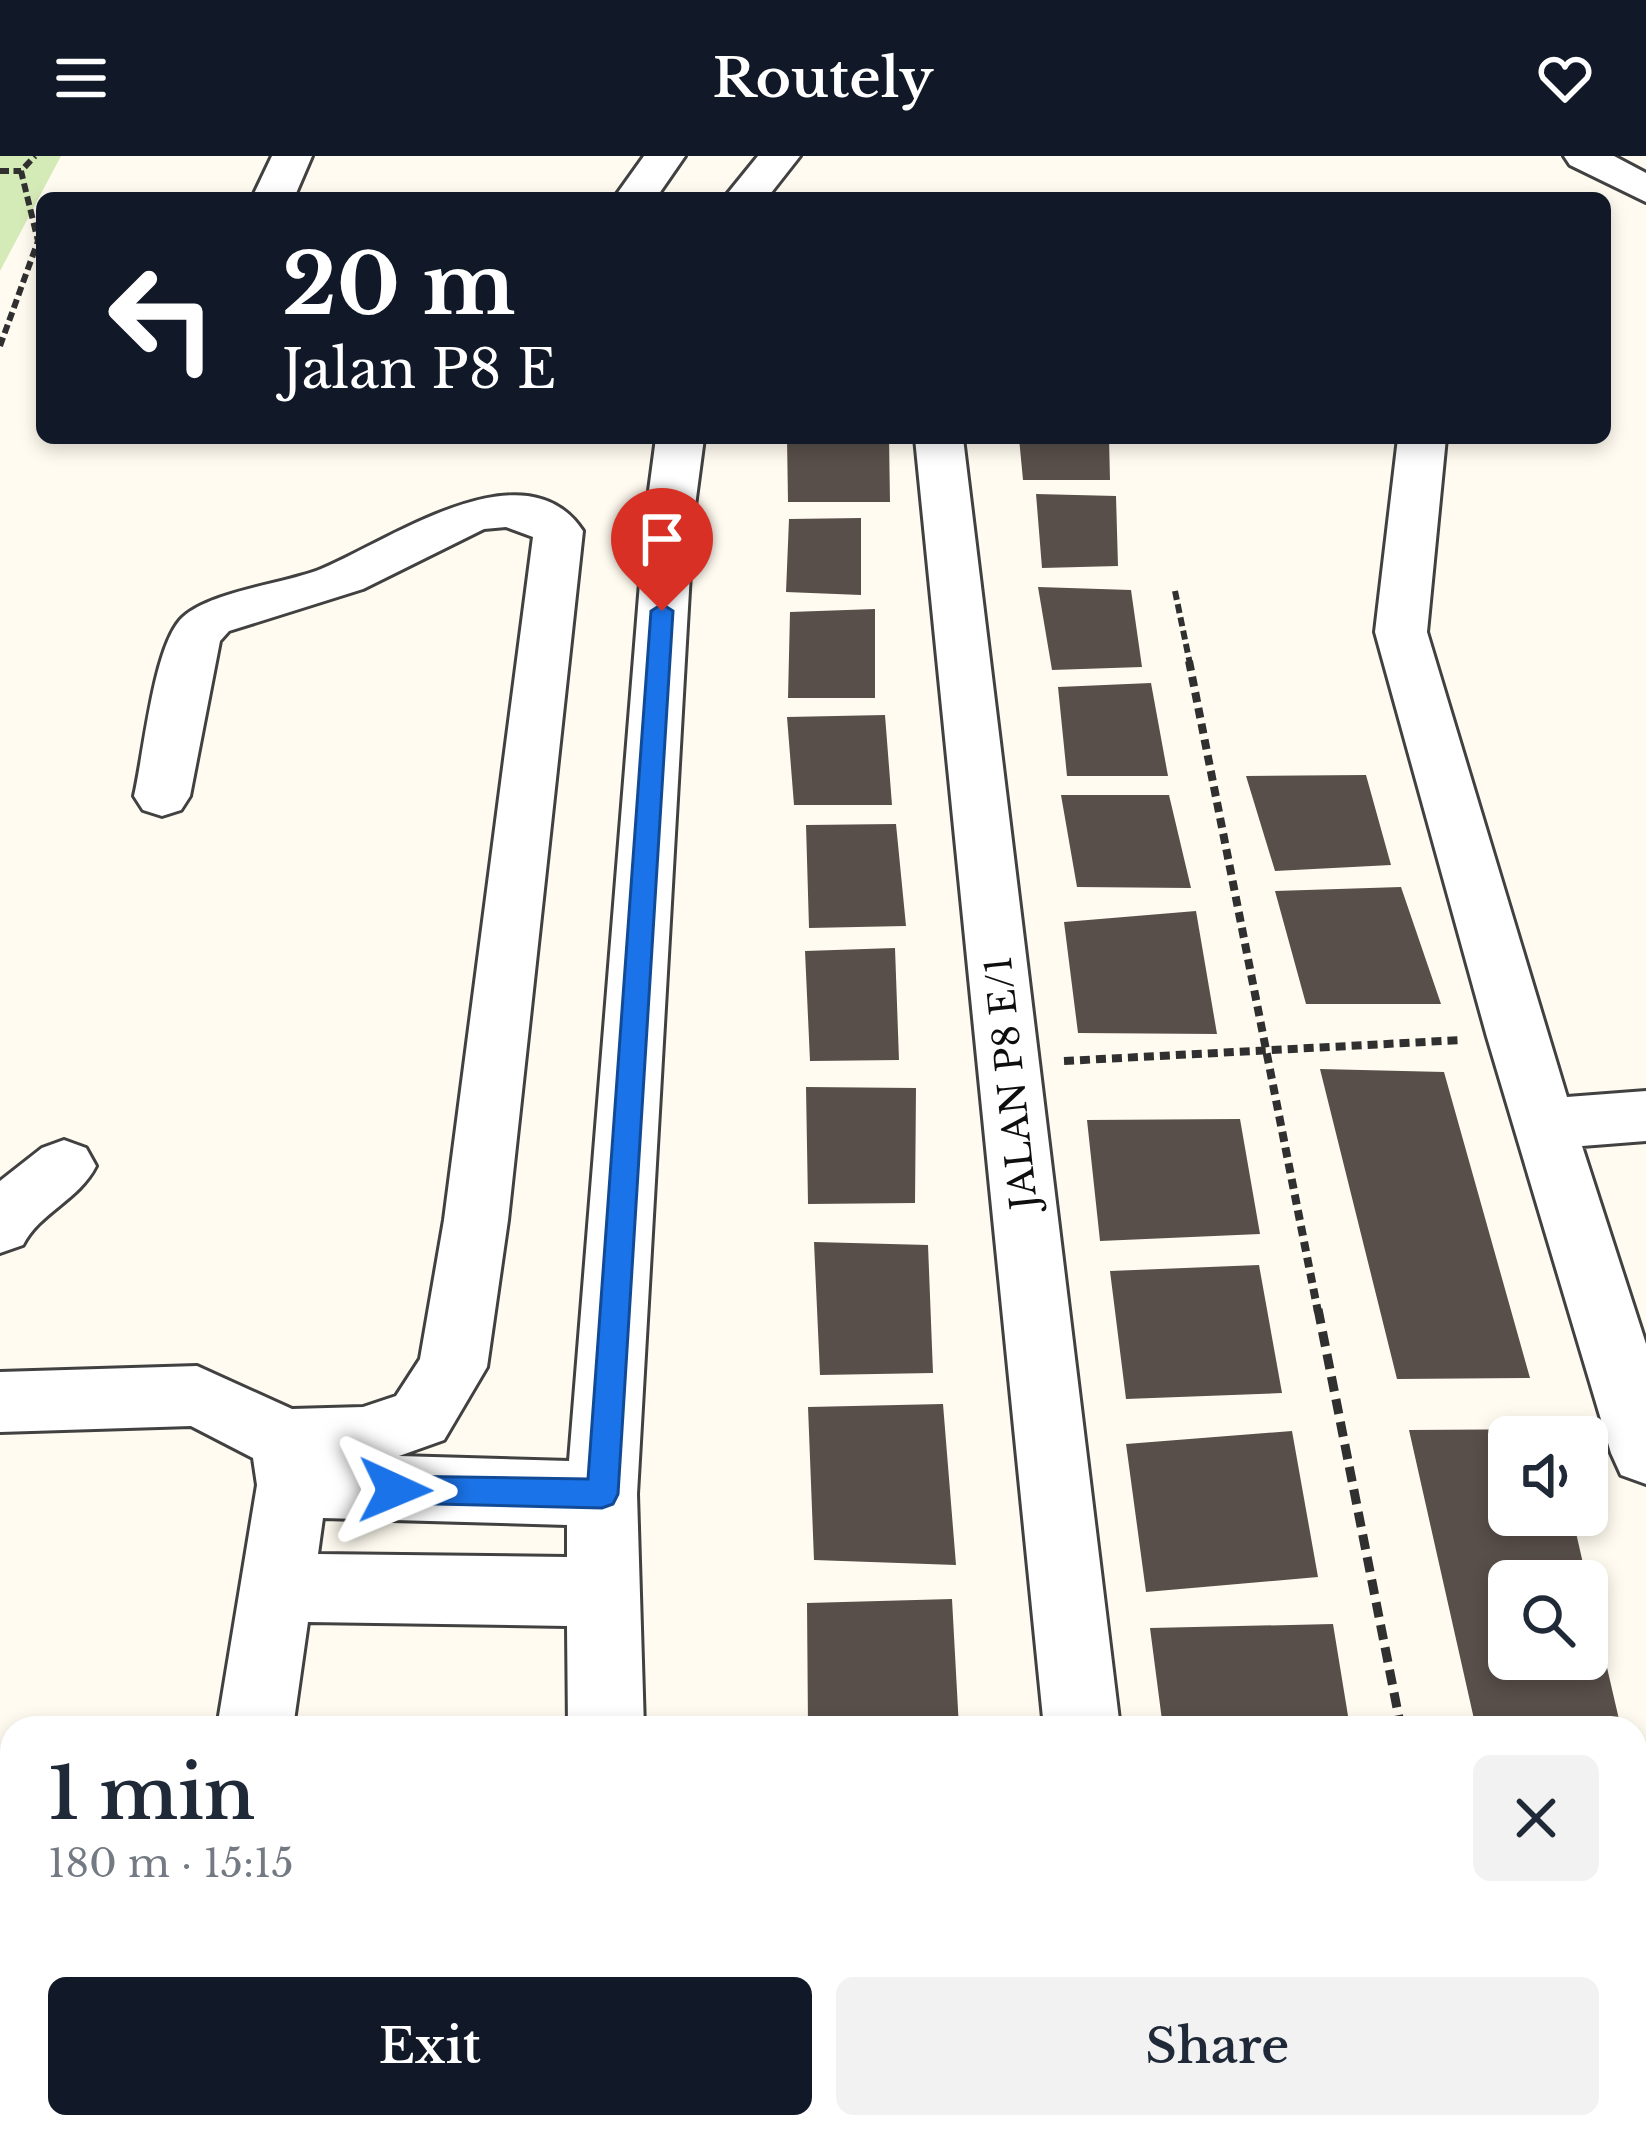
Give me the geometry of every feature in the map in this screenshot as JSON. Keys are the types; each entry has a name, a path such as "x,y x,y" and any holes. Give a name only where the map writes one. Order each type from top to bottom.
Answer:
{"street":[{"path":"276,192 292,156"},
{"path":"639,192 665,156"},
{"path":"750,192 780,156"},
{"path":"1584,156 1646,190"},
{"path":"606,1716 602,1494 665,568 679,444"},
{"name":"JALAN P8 E/1","path":"940,444 1081,1716"},
{"path":"1421,444 1401,632 1517,1037 1548,1124 1646,1453"},
{"path":"162,796 195,636 212,619 346,578 445,525 480,516 538,514 558,532 476,1220 453,1367 420,1418 289,1463"},
{"path":"1548,1124 1646,1116"},
{"path":"0,1226 8,1211 64,1166"},
{"path":"0,1402 197,1396 289,1463 602,1494"},
{"path":"257,1716 278,1587 289,1463"},
{"path":"278,1587 602,1592"}],"path":[{"path":"0,171 21,171 35,156"},
{"path":"21,171 36,234"},
{"path":"0,346 36,247"},
{"path":"1175,591 1400,1716"},
{"path":"1009,1064 1517,1037"}],"green space":[{"path":"0,156 61,156 42,192 36,192 36,203 0,271"}],"building":[{"path":"787,444 889,444 890,502 788,502"},
{"path":"1020,444 1109,444 1110,480 1023,480"},
{"path":"1036,494 1116,496 1118,566 1042,568"},
{"path":"861,518 861,595 786,592 789,519"},
{"path":"1038,587 1131,590 1142,667 1052,670"},
{"path":"875,609 875,698 788,698 790,612"},
{"path":"1151,683 1168,776 1067,776 1058,687"},
{"path":"885,715 892,805 794,805 787,717"},
{"path":"1366,775 1391,865 1275,871 1246,776"},
{"path":"1061,795 1169,795 1191,888 1077,887"},
{"path":"896,824 906,926 809,928 806,825"},
{"path":"1401,887 1441,1004 1306,1004 1275,891"},
{"path":"1196,911 1217,1034 1078,1033 1064,922"},
{"path":"895,948 899,1060 810,1061 805,951"},
{"path":"1320,1069 1444,1072 1530,1378 1397,1379"},
{"path":"806,1087 916,1088 915,1203 808,1204"},
{"path":"1240,1119 1260,1234 1100,1241 1087,1120"},
{"path":"814,1242 928,1245 933,1373 820,1375"},
{"path":"1259,1265 1282,1393 1126,1399 1110,1271"},
{"path":"943,1404 956,1565 814,1560 808,1407"},
{"path":"1488,1429 1488,1536 1577,1536 1582,1560 1488,1560 1488,1680 1608,1680 1608,1672 1618,1716 1473,1716 1409,1430"},
{"path":"1292,1431 1318,1577 1146,1592 1126,1444"},
{"path":"952,1599 958,1716 808,1716 807,1603"},
{"path":"1333,1624 1348,1716 1161,1716 1150,1628"}],"route":[{"path":"395,1490 602,1494 662,611"}]}
